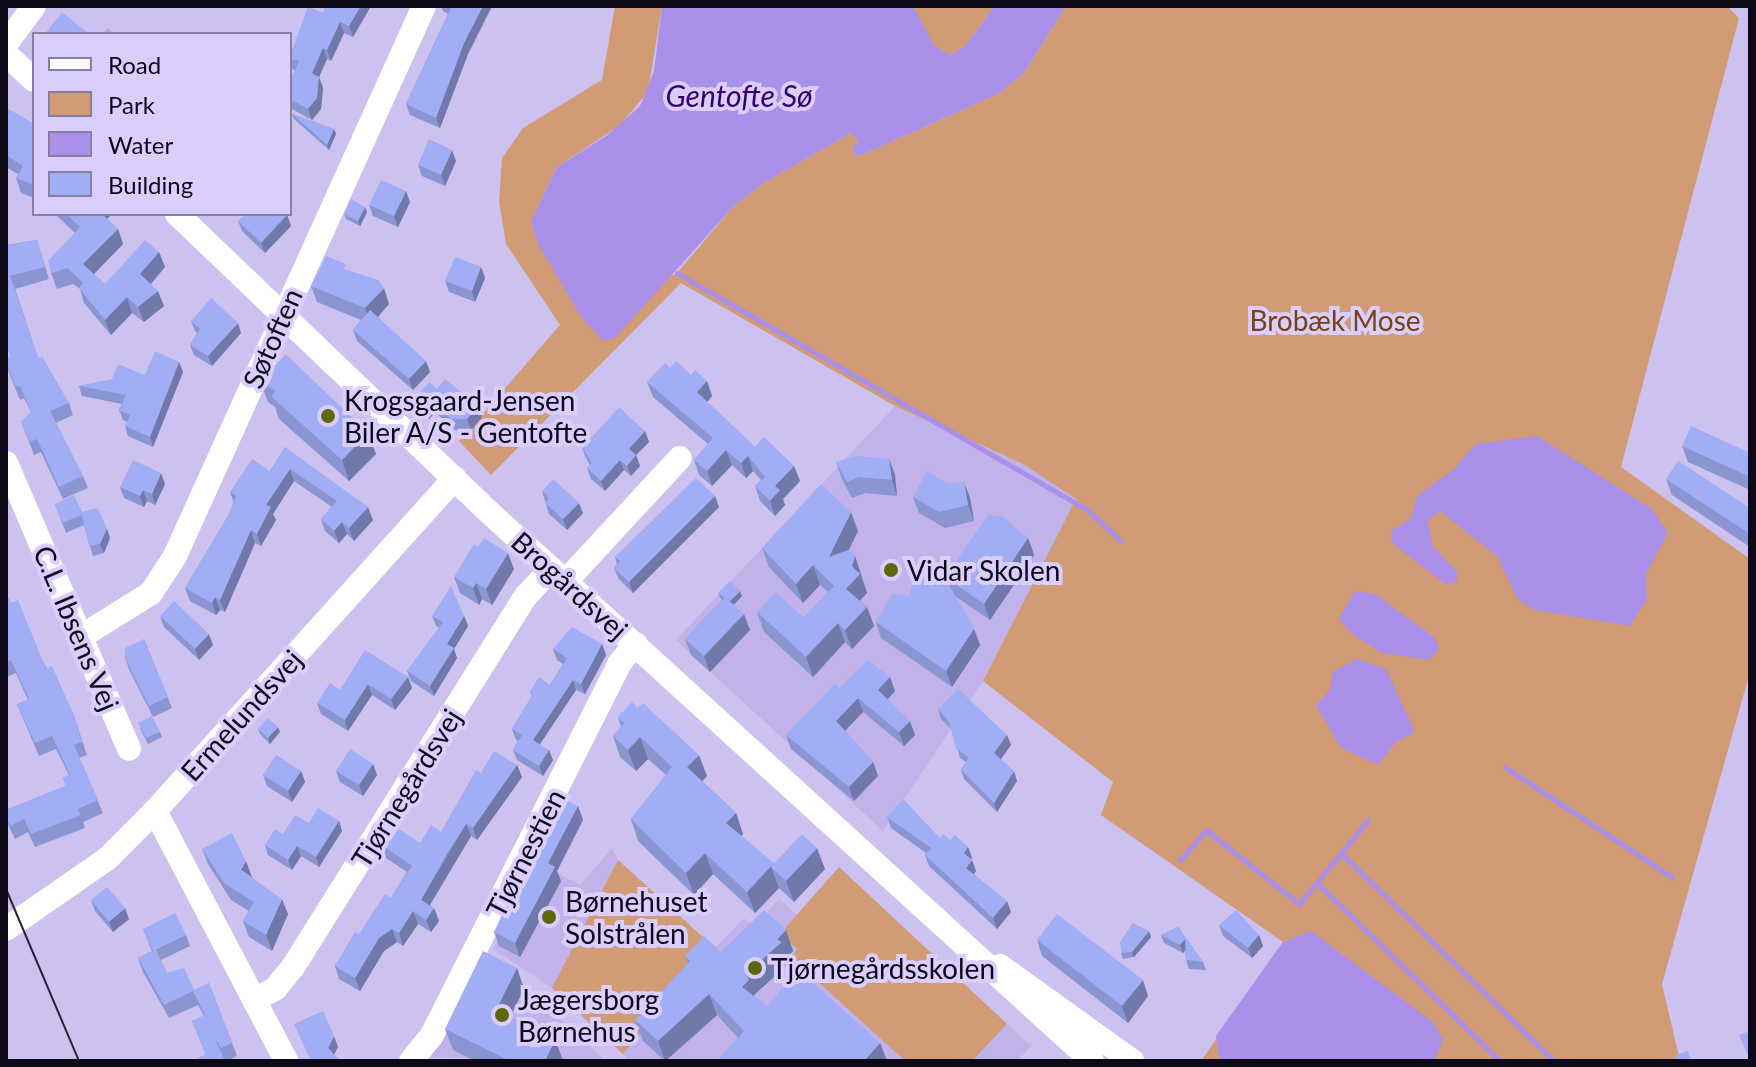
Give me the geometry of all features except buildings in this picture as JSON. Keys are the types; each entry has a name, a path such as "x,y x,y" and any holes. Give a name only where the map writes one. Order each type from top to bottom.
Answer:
{"street":[{"path":"6,44 34,6"},
{"name":"Søtoften","path":"82,636 151,593 175,556 282,313 424,6"},
{"path":"6,54 32,78"},
{"name":"Brogårdsvej","path":"179,216 558,575 971,948 1063,1022 1132,1061"},
{"name":"Tjørnegårdsvej","path":"254,1000 275,989 293,967 526,596 558,575 680,458"},
{"name":"C.L. Ibsens Vej","path":"6,463 129,749"},
{"name":"Ermelundsvej","path":"6,929 108,858 155,811 455,478"},
{"name":"Tjørnestien","path":"411,1061 432,1035 619,664 636,644"},
{"path":"155,811 286,1061"},
{"name":"Brogårdsvej","path":"1063,1022 1092,1061"}],"shaded area":[{"name":"Vidar Skolen","path":"895,406 1023,464 1076,499 983,681 883,831 676,640"},
{"name":"Tjørnegårdsskolen","path":"612,848 618,860 715,948 744,918 754,927 779,899 797,915 839,867 1031,1046 1017,1061 630,1061 552,988 493,949 538,863 580,885"},
{"name":"Jægersborg Børnehus","path":"479,956 511,974 606,1061 427,1057"}],"green space":[{"name":"Brobæk Mose","path":"615,6 662,6 648,92 619,126 557,167 531,221 582,318 677,273 733,207 762,184 851,133 859,141 852,148 857,157 998,94 1024,73 1066,6 1727,6 1739,18 1621,467 1750,559 1750,672 1662,984 1680,1061 1201,1061 1283,942 1101,815 1113,782 983,681 1076,499 1023,464 895,406 681,283 491,475 459,441 560,325 506,244 499,201 502,158 523,128 602,80"},
{"path":"913,6 995,6 964,47 951,55 935,48"},
{"path":"618,860 716,949 623,1054 552,988"},
{"path":"839,867 1007,1024 972,1061 905,1061 791,957 798,949 780,934"}],"water":[{"name":"Gentofte Sø","path":"662,6 913,6 935,47 951,55 964,47 995,6 1066,6 1024,73 998,94 857,157 852,148 859,141 851,133 762,184 733,207 615,338 603,341 582,318 538,244 531,221 557,167 606,136 640,106 654,71"},
{"path":"1537,436 1652,509 1668,533 1646,574 1647,599 1630,626 1535,610 1518,600 1497,556 1440,511 1428,520 1432,545 1457,572 1457,582 1445,584 1392,543 1391,531 1411,518 1417,496 1453,470 1476,444"},
{"path":"1355,591 1375,594 1435,638 1439,649 1429,660 1382,653 1352,634 1339,619"},
{"path":"1357,659 1386,669 1415,732 1395,743 1378,765 1340,747 1316,705 1330,690 1333,672"},
{"path":"1311,931 1434,1023 1443,1040 1434,1061 1220,1061 1216,1036 1283,942"}],"waterway":[{"path":"677,273 1086,509 1121,541"},
{"path":"1505,767 1672,877"},
{"path":"1180,860 1206,830 1299,904 1368,820"},
{"path":"1343,855 1554,1061"},
{"path":"1318,884 1500,1061"}],"tram line":[{"path":"6,889 79,1061"}],"place":[{"name":"Krogsgaard-Jensen Biler A/S - Gentofte","path":"328,416"},
{"name":"Vidar Skolen","path":"891,570"},
{"name":"Børnehuset Solstrålen","path":"549,917"},
{"name":"Tjørnegårdsskolen","path":"755,968"},
{"name":"Jægersborg Børnehus","path":"502,1015"}]}
